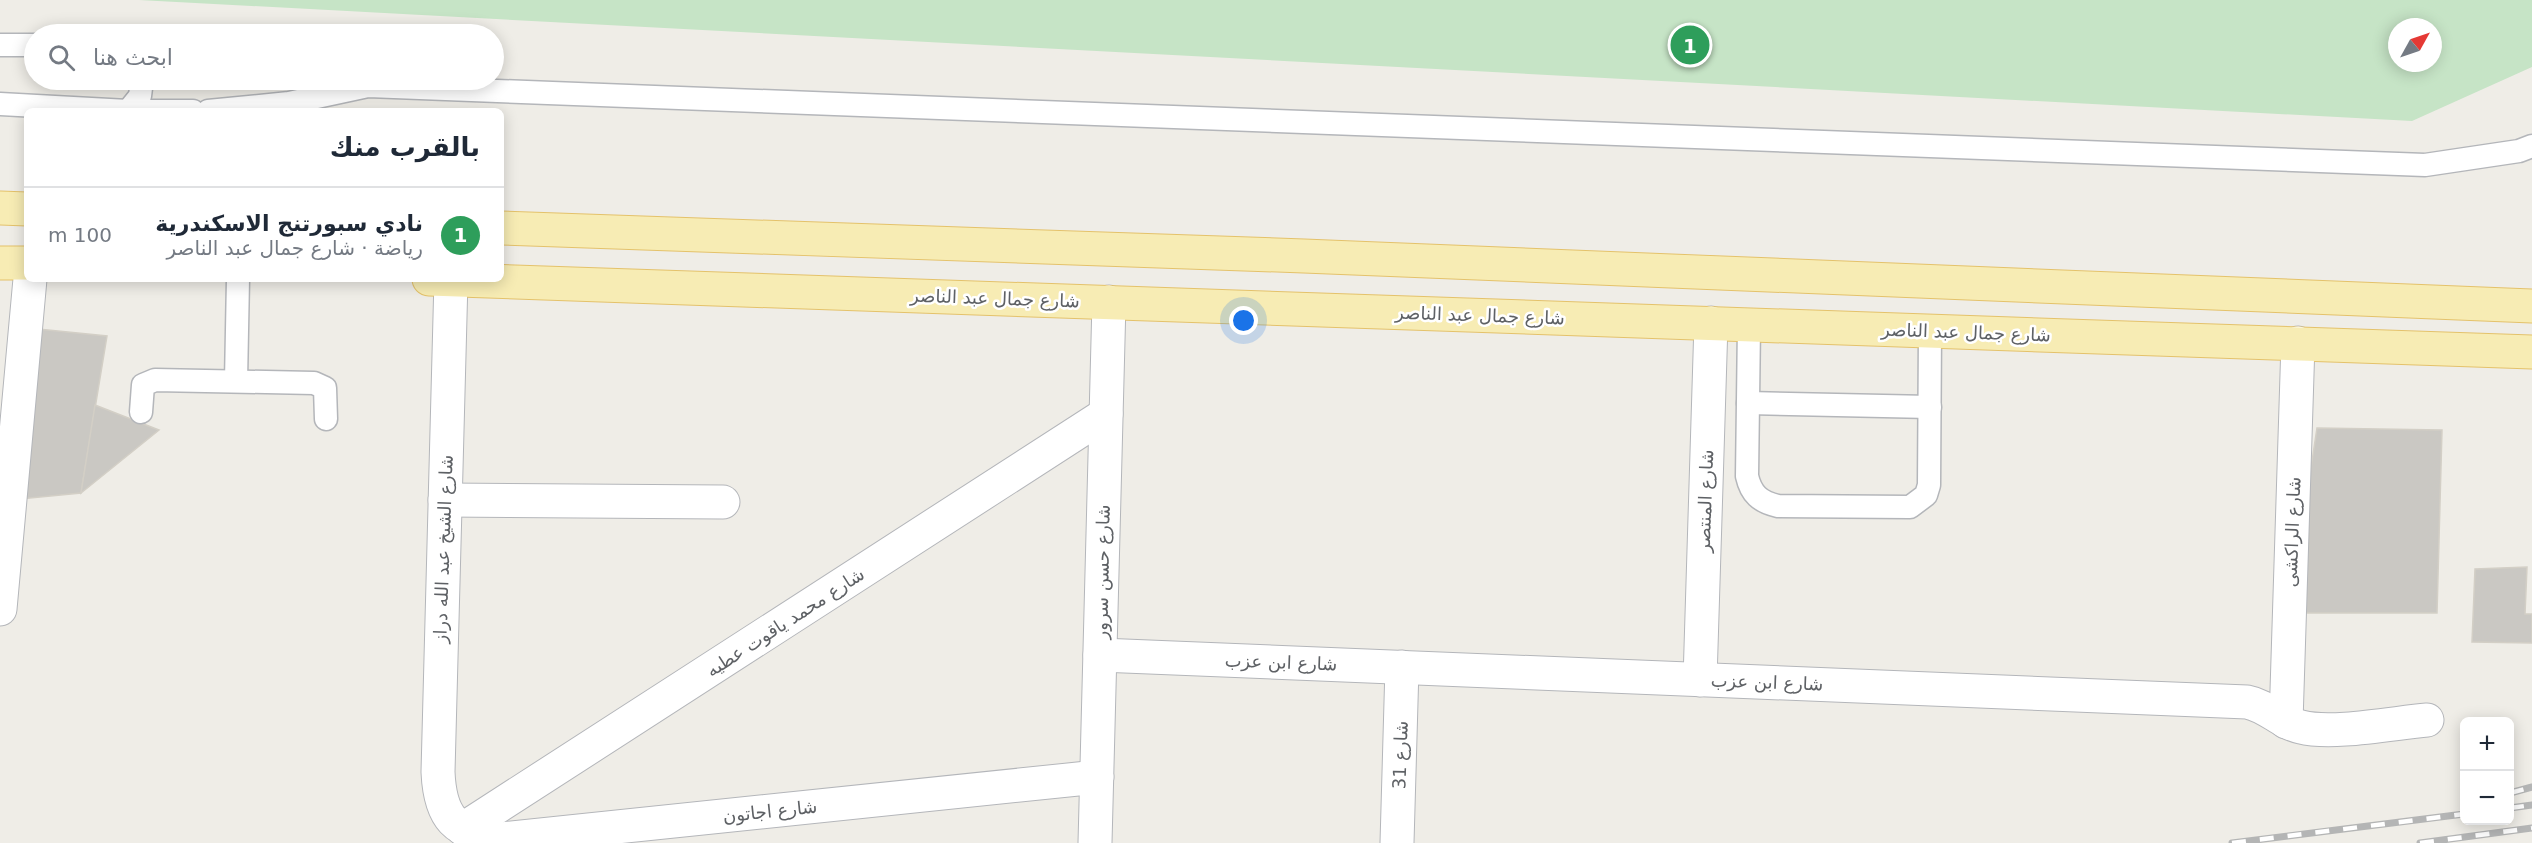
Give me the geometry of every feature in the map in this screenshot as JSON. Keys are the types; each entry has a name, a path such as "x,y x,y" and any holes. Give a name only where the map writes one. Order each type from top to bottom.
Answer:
{"main road":[{"path":"0,208 24,209"},
{"path":"504,228 1304,256 2532,306"},
{"path":"0,263 24,263"},
{"name":"شارع جمال عبد الناصر","path":"504,281 2532,352"}],"street":[{"path":"0,609 30,282"},
{"name":"شارع الشيخ عبد الله دراز","path":"443,282 445,500 438,772 439,796 456,823"},
{"name":"شارع حسن سرور","path":"1095,843 1109,302"},
{"name":"شارع المنتصر","path":"1700,680 1711,323"},
{"name":"شارع الراكشى","path":"2286,722 2298,343"},
{"name":"شارع محمد ياقوت عطيه","path":"456,823 1106,414"},
{"path":"445,500 723,502"},
{"name":"شارع ابن عزب","path":"1100,655 2247,702 2269,709 2286,722 2318,730 2427,720"},
{"name":"شارع 31","path":"1397,843 1402,667"},
{"name":"شارع اجاتون","path":"456,823 478,837 501,839 1097,777"}],"lane":[{"path":"0,45 24,45"},
{"path":"504,88 2425,165 2519,152 2532,146"},
{"path":"130,108 140,96 141,90"},
{"path":"238,108 289,103 335,90"},
{"path":"0,104 73,108"},
{"path":"236,381 238,282"},
{"path":"1749,325 1747,476 1756,497 1778,506 1910,507 1919,503 1926,495 1929,485 1930,331"},
{"path":"141,412 141,392 148,381 320,384 326,394 326,419"},
{"path":"1748,403 1930,407"}],"green space":[{"path":"139,0 2532,0 2532,67 2412,121"}],"building":[{"path":"38,329 107,336 81,493 10,500"},
{"path":"95,405 159,430 81,493"},
{"path":"2317,428 2442,430 2437,613 2289,613"},
{"path":"2527,567 2525,614 2532,614 2532,643 2472,642 2475,569"}],"railway":[{"path":"2514,792 2532,787"},
{"path":"2514,807 2532,805"},
{"path":"2232,843 2460,814"},
{"path":"2420,843 2532,828"}],"place":[{"name":"نادي سبورتنج الاسكندرية","path":"1690,45"}]}
